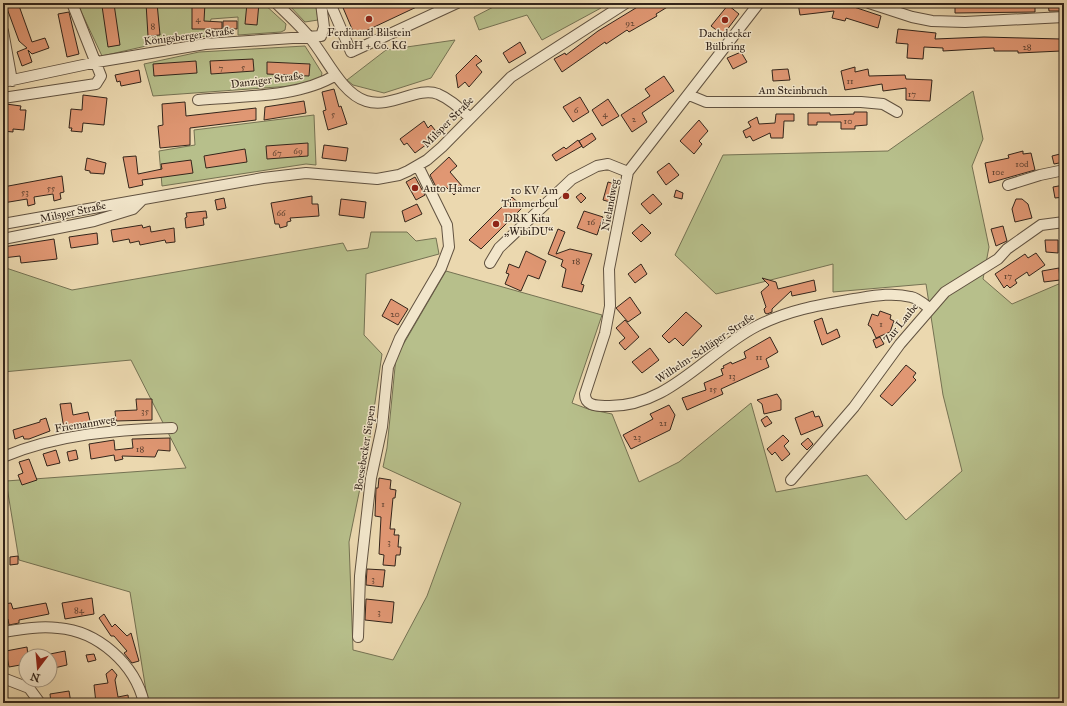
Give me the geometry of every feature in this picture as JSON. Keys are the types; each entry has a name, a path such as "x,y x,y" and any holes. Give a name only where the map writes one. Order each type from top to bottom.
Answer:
{"street":[{"path":"3,98 96,84 101,76 97,62 72,3"},
{"path":"276,3 310,37 336,75 350,91 366,101 385,103 424,93 437,93 470,118"},
{"path":"326,6 351,52 457,3"},
{"name":"Milsper Straße","path":"3,224 263,178 306,173 377,179 399,175 418,166 442,147 494,93 517,73 626,3"},
{"name":"Nielandweg","path":"587,402 585,394 605,333 610,306 610,269 628,172 759,3"},
{"path":"869,3 912,17 932,21 965,22 1064,17"},
{"path":"310,37 321,36 324,27 326,6"},
{"path":"3,31 8,82"},
{"name":"Königsberger Straße","path":"8,82 97,62 205,44 310,37"},
{"name":"Danziger Straße","path":"198,100 299,90 325,82 336,75"},
{"name":"Am Steinbruch","path":"689,95 706,102 861,102 883,104 897,112"},
{"path":"490,263 499,248 572,179 584,171 608,164 628,172"},
{"name":"Boesebecker Siepen","path":"358,637 360,576 371,478 383,421 388,367 400,338 443,264 449,247 447,225 418,166"},
{"path":"1008,184 1064,170"},
{"name":"Milsper Straße","path":"3,239 94,222 133,209 142,200"},
{"name":"Zur Laube","path":"791,480 854,407 900,344 929,308 945,292 998,259 1007,249 1041,225 1064,222"},
{"name":"Wilhelm-Schläper-Straße","path":"587,402 596,406 622,407 656,397 756,326 797,309 823,303 888,294 912,297 929,308"},
{"name":"Friemannweg","path":"3,457 38,444 80,435 120,430 172,428"},
{"path":"3,632 47,627 72,630 89,636 112,652 126,667 136,682 144,703"},
{"path":"3,678 28,688 40,703"}],"green space":[{"path":"77,3 263,3 286,24 285,30 281,32 238,35 238,17 211,19 207,36 155,44 102,56"},
{"path":"287,3 316,3 318,20 305,22"},
{"path":"501,3 600,3 601,8 542,40 527,15 479,30 474,17"},
{"path":"455,40 431,78 384,93 353,85 347,80 386,50"},
{"path":"305,46 322,73 321,78 312,82 291,86 153,96 144,64 199,52"},
{"path":"973,91 983,139 972,166 989,247 983,279 1012,304 1061,283 1064,269 1064,703 148,703 130,592 19,560 6,481 186,468 131,360 3,372 3,267 72,290 343,243 347,251 368,248 371,232 407,232 416,241 436,238 439,254 366,274 364,335 382,354 369,444 349,542 353,650 393,660 427,596 461,503 383,467 387,448 396,357 446,271 602,315 572,403 588,409 612,414 639,482 679,462 751,403 776,492 867,475 906,520 962,471 943,395 926,284 833,292 833,264 716,294 675,255 723,155 888,151"},
{"path":"314,115 316,165 306,164 162,186 159,151 195,145 194,130"}],"building":[{"path":"5,3 18,3 32,42 45,38 49,48 32,54 28,50 32,62 22,66 17,52 27,48 19,41"},
{"path":"146,3 157,3 160,35 148,36"},
{"path":"192,3 205,3 204,21 222,22 222,29 192,29"},
{"path":"247,3 259,3 257,25 245,24"},
{"name":"Ferdinand Bilstein GmbH + Co. KG","path":"341,3 425,3 355,36"},
{"path":"644,3 674,3 656,14 657,16 629,32 627,30 606,44 605,42 562,72 554,59 565,53 566,55 598,31"},
{"path":"798,3 842,3 881,16 878,28 846,18 845,21 832,18 834,11 800,15"},
{"path":"955,3 1035,3 1035,12 955,13"},
{"path":"1048,3 1064,3 1064,11 1049,11"},
{"path":"114,4 120,45 108,47 102,6"},
{"name":"Dachdecker Bülbring","path":"728,5 739,14 723,35 711,26"},
{"path":"69,12 79,54 67,57 58,14"},
{"path":"223,21 237,21 237,29 223,28"},
{"path":"898,29 936,33 935,39 984,37 1061,39 1061,51 1018,53 1018,51 994,51 994,48 943,51 943,48 924,47 923,59 907,58 908,44 896,43"},
{"path":"520,42 526,53 509,63 503,53"},
{"path":"741,52 747,62 733,69 727,58"},
{"path":"476,55 482,61 476,65 482,72 469,87 465,82 458,88 456,75"},
{"path":"253,59 254,71 211,74 210,61"},
{"path":"196,61 197,73 154,76 153,64"},
{"path":"267,62 310,64 309,76 267,74"},
{"path":"855,67 855,72 868,69 869,76 905,75 906,79 932,80 930,101 906,100 906,88 883,91 882,84 845,90 841,71"},
{"path":"788,69 790,80 773,81 772,70"},
{"path":"139,70 141,82 121,86 120,81 117,82 115,75"},
{"path":"664,76 674,91 642,113 647,122 632,132 621,115 650,96 645,89"},
{"path":"334,89 339,107 341,106 347,124 328,130 323,111 326,110 322,92"},
{"path":"83,95 107,98 104,125 83,123 82,132 71,131 72,128 69,128 71,109 82,110"},
{"path":"580,97 589,112 573,122 563,107"},
{"path":"608,99 619,116 602,126 592,110"},
{"path":"304,101 306,113 264,120 265,107"},
{"path":"185,102 186,116 256,108 256,120 190,128 190,145 160,148 158,126 163,125 162,104"},
{"path":"6,104 21,106 20,110 26,110 24,130 13,129 13,132 3,131 3,119 5,119"},
{"path":"854,112 867,112 867,125 855,126 855,129 841,129 841,122 817,122 817,125 808,125 808,113 830,113 830,115 854,114"},
{"path":"776,114 794,114 794,121 784,121 783,138 771,138 770,133 753,141 750,136 746,138 743,131 751,127 748,122 757,117 759,124 775,123"},
{"path":"699,120 708,131 699,141 702,144 694,154 680,141"},
{"path":"424,121 428,128 431,125 439,135 415,153 407,143 404,145 400,139"},
{"path":"592,133 596,139 583,148 579,141"},
{"path":"578,140 582,146 556,161 552,155 564,147 566,149"},
{"path":"308,143 308,156 267,159 266,146"},
{"path":"324,145 348,148 346,161 322,158"},
{"path":"245,149 247,162 206,168 204,156"},
{"path":"1023,151 1023,154 1031,153 1035,170 989,183 985,163 1009,158 1008,155"},
{"path":"1064,153 1064,162 1054,164 1052,156"},
{"path":"136,156 138,174 162,169 161,164 191,160 193,173 142,180 143,185 129,188 123,157"},
{"path":"449,157 457,166 450,172 462,186 454,195 445,186 439,190 437,189 430,175"},
{"path":"87,158 106,163 104,174 90,173 90,171 85,170"},
{"path":"669,163 679,175 666,185 657,172"},
{"path":"62,176 64,192 60,193 61,199 54,201 53,194 34,197 35,204 28,206 27,199 3,203 3,187"},
{"name":"Auto Hamer","path":"415,177 425,195 416,200 406,182"},
{"path":"608,182 615,184 610,202 603,200"},
{"path":"1064,185 1064,197 1055,198 1053,187"},
{"path":"676,190 683,193 682,199 674,197"},
{"path":"581,193 586,198 581,203 576,197"},
{"path":"653,194 662,204 650,214 641,204"},
{"path":"312,196 312,204 318,204 319,216 290,218 291,221 287,222 287,226 280,228 279,224 275,224 271,203"},
{"name":"DRK Kita „WibiDU“","path":"512,197 523,207 481,249 469,240"},
{"path":"224,198 226,208 217,210 215,200"},
{"path":"341,199 366,202 364,218 339,215"},
{"path":"1016,199 1022,199 1028,204 1032,218 1015,222 1012,209"},
{"path":"417,204 422,214 405,222 402,211"},
{"path":"206,211 207,218 203,218 204,225 186,228 186,213"},
{"path":"584,211 603,217 597,235 577,228"},
{"path":"642,224 651,233 641,242 632,233"},
{"path":"142,225 143,228 150,226 151,232 174,228 175,242 166,243 165,240 140,245 139,241 130,243 129,239 113,242 111,230"},
{"path":"1003,226 1007,241 996,246 991,229"},
{"path":"558,229 565,232 556,254 570,249 592,254 581,284 584,285 582,292 562,287 566,269 561,266 563,260 548,254"},
{"path":"97,233 98,244 71,248 69,237"},
{"path":"54,239 57,259 21,263 20,256 3,258 3,247"},
{"path":"1045,240 1058,240 1058,253 1046,252"},
{"path":"526,251 546,261 539,279 528,275 521,291 505,284 509,274 506,273 509,264 519,268"},
{"path":"1036,253 1045,265 1029,276 1027,272 1015,280 1017,283 1010,288 1007,285 1004,288 995,274 1025,254 1028,258"},
{"path":"641,264 647,274 635,283 628,274"},
{"path":"1059,268 1060,280 1044,282 1042,271"},
{"path":"762,278 776,282 778,289 814,280 816,291 792,296 791,291 772,309 772,312 767,314 765,313 764,309 766,307 761,292 769,285"},
{"path":"630,297 641,313 628,322 616,308"},
{"path":"391,299 408,309 398,325 382,316"},
{"path":"880,311 891,315 890,319 894,321 890,332 876,338 871,327 868,325 872,314 878,316"},
{"path":"686,312 702,326 683,346 675,338 669,343 662,336"},
{"path":"822,318 827,334 837,329 840,337 822,345 814,321"},
{"path":"625,320 639,337 625,350 619,343 625,338 616,328"},
{"path":"770,337 778,352 766,359 769,367 721,389 723,394 687,410 682,398 706,390 704,383 723,375 721,369 724,368 723,366 746,358 744,352"},
{"path":"880,337 884,344 876,348 873,340"},
{"path":"650,348 659,360 642,373 632,362"},
{"path":"906,365 916,373 913,377 916,380 892,406 880,396"},
{"path":"777,394 781,400 781,410 764,414 762,404 757,400"},
{"path":"136,399 152,399 152,420 116,421 115,411 137,410"},
{"path":"71,403 73,415 88,412 91,425 64,429 60,404"},
{"path":"669,405 675,415 670,430 631,449 623,435 653,419 650,414"},
{"path":"813,411 815,417 819,416 823,426 801,435 795,418"},
{"path":"767,416 772,423 765,427 761,420"},
{"path":"46,418 50,431 29,439 24,439 23,436 15,439 13,430 40,422 40,420"},
{"path":"783,435 789,441 784,446 790,454 782,461 775,452 772,455 767,449"},
{"path":"170,438 170,451 158,450 155,457 122,456 123,459 115,461 114,455 91,459 89,444 114,440 115,450 133,448 132,439"},
{"path":"808,438 813,444 807,450 801,444"},
{"path":"56,450 60,463 47,466 43,454"},
{"path":"76,450 78,459 69,461 67,452"},
{"path":"29,459 37,480 22,485 18,475 23,473 19,462"},
{"path":"379,478 391,480 390,489 396,490 395,498 393,498 390,529 395,529 394,535 399,535 398,547 401,547 400,555 396,555 395,566 383,565 384,555 379,554 381,517 375,516 376,488 378,488"},
{"path":"18,556 18,564 10,565 10,557"},
{"path":"367,569 385,570 383,587 366,585"},
{"path":"92,598 94,614 65,619 62,603"},
{"path":"366,599 394,602 392,623 365,620"},
{"path":"11,603 13,609 46,603 49,614 19,620 19,623 9,625 8,619 3,619 3,604"},
{"path":"104,614 112,627 115,624 127,636 131,633 139,661 132,663 124,653 127,651 114,636 111,636 99,618"},
{"path":"18,649 18,665 9,667 6,651"},
{"path":"65,651 67,665 58,667 58,652"},
{"path":"94,654 96,660 88,662 86,655"},
{"path":"112,669 117,675 115,680 118,697 128,695 129,703 96,703 94,685 108,683 106,674"},
{"path":"69,691 71,703 51,703 50,694"}],"place":[{"name":"Ferdinand Bilstein GmbH + Co. KG","path":"369,19"},
{"name":"Dachdecker Bülbring","path":"725,20"},
{"name":"Auto Hamer","path":"415,188"},
{"name":"10 KV Am Timmerbeul","path":"566,196"},
{"name":"DRK Kita „WibiDU“","path":"496,224"}]}
